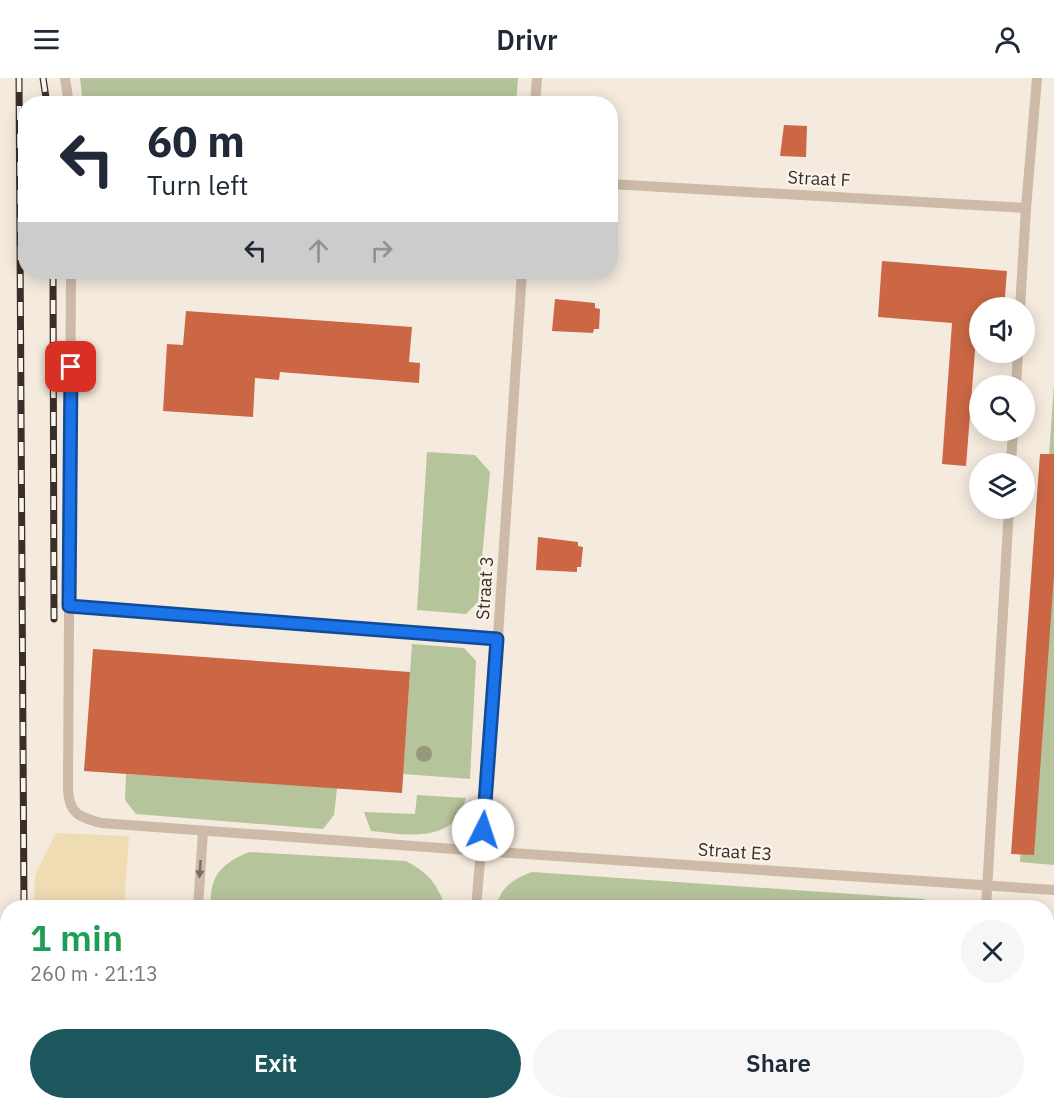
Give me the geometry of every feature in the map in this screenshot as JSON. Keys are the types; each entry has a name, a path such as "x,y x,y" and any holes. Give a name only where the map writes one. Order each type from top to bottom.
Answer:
{"lane":[{"path":"65,78 68,96"},
{"path":"536,96 537,78"},
{"path":"1021,297 1037,78"},
{"name":"Straat F","path":"618,184 1026,208"},
{"path":"71,279 69,606 497,639"},
{"name":"Straat 3","path":"477,900 522,279"},
{"path":"986,900 1008,519"},
{"name":"Straat E3","path":"69,606 69,802 75,813 88,820 203,831 1054,890"},
{"path":"199,900 203,831"}],"green space":[{"path":"80,78 518,78 517,96 82,96"},
{"path":"1054,385 1054,865 1020,862"},
{"path":"427,452 475,455 490,472 478,602 466,614 417,610"},
{"path":"412,644 464,648 476,661 470,779 403,774"},
{"path":"126,774 337,788 334,815 323,829 136,814 125,800"},
{"path":"417,795 466,798 459,816 441,830 418,834 371,831 364,812 415,814"},
{"path":"249,852 406,861 421,870 431,880 442,900 211,900 215,879 231,861"},
{"path":"532,872 927,900 498,900 509,885"}],"sand":[{"path":"56,833 129,836 124,900 34,900 35,875"}],"building":[{"path":"784,125 807,126 806,157 780,156"},
{"path":"882,261 1007,271 1005,297 969,297 969,363 974,363 973,375 969,375 966,466 942,464 952,323 878,317"},
{"path":"555,299 595,303 595,308 600,309 599,329 594,329 593,333 552,331"},
{"path":"186,311 412,327 409,362 420,363 419,383 280,372 279,380 255,378 253,417 163,411 167,344 183,345"},
{"path":"1040,454 1054,454 1054,575 1034,855 1011,854"},
{"path":"538,537 578,542 578,546 583,547 581,567 577,567 577,572 536,570"},
{"path":"93,649 410,672 402,793 84,771"}],"railway":[{"path":"19,78 19,96"},
{"path":"43,78 46,96"},
{"path":"20,279 24,900"},
{"path":"53,279 54,619"}],"route":[{"path":"71,367 69,606 497,639 483,830"}]}
